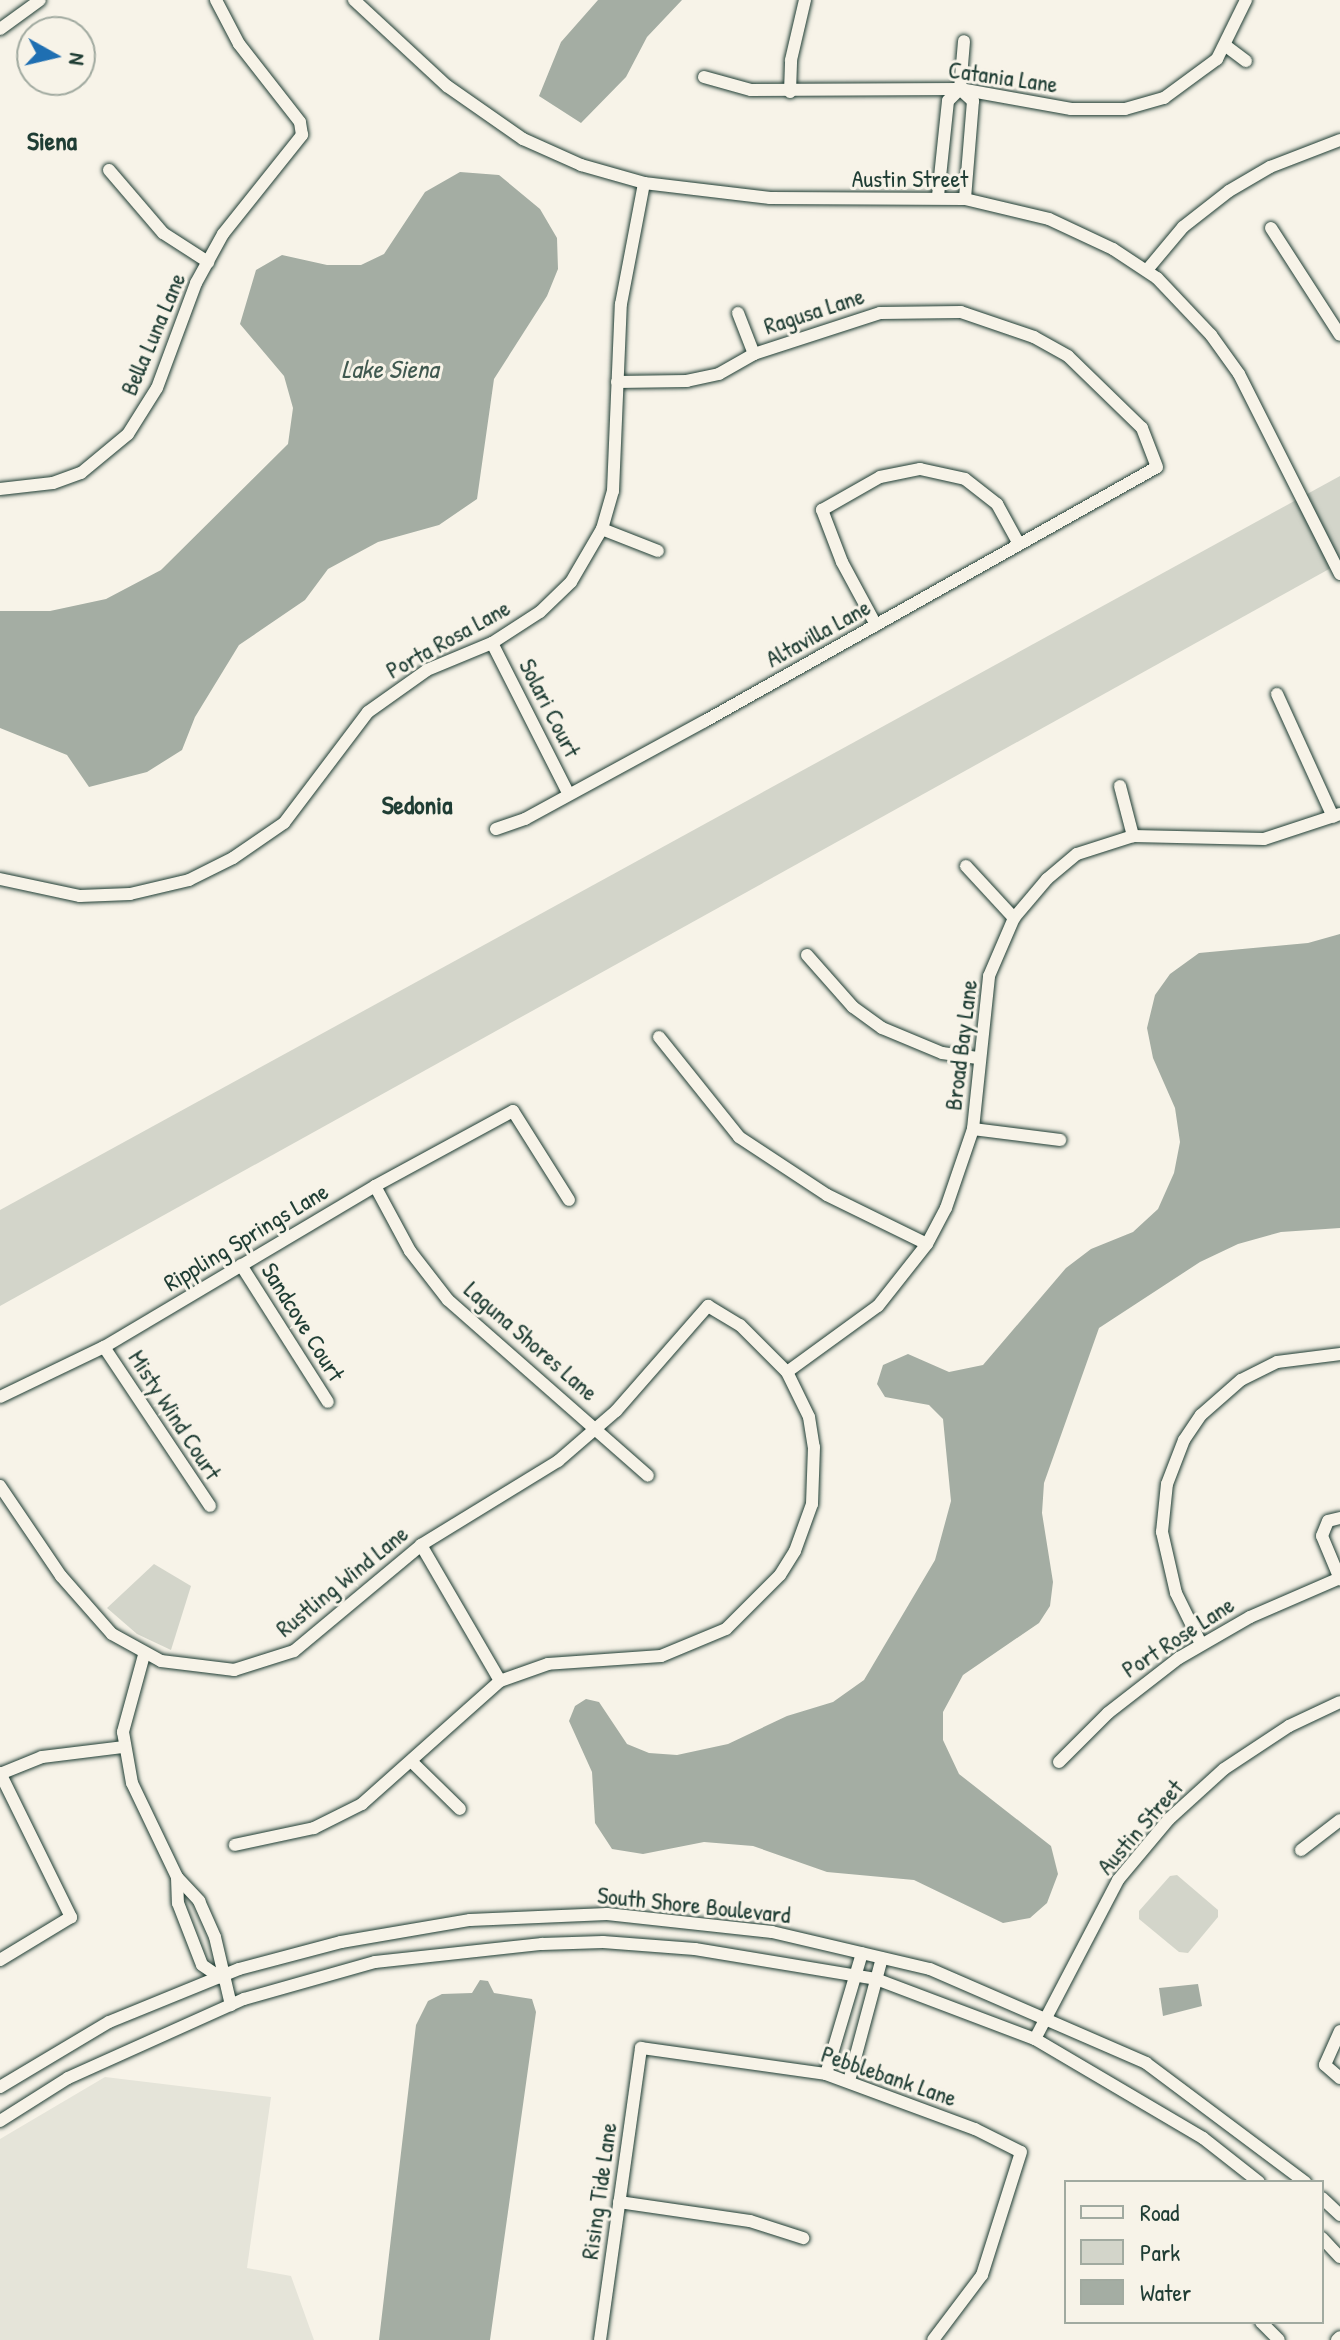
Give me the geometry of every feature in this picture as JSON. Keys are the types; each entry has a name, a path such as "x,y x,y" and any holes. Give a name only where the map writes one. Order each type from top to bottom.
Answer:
{"street":[{"path":"0,29 40,0"},
{"name":"Bella Luna Lane","path":"0,489 53,483 81,473 128,434 157,388 208,262 223,234 302,135 300,122 239,44 216,0"},
{"name":"Austin Street","path":"354,0 447,86 523,139 581,165 644,183 770,198 938,196 965,199 1049,219 1147,270 1211,335 1239,374 1340,574"},
{"path":"790,92 805,0"},
{"name":"Catania Lane","path":"704,77 751,90 960,89 1071,109 1125,109 1164,98 1217,59 1246,0"},
{"path":"938,196 948,101 960,89 964,41"},
{"path":"1226,46 1246,61"},
{"path":"960,89 973,101 965,199"},
{"path":"1147,270 1183,227 1229,191 1270,167 1340,140"},
{"path":"109,170 163,233 208,262"},
{"name":"Porta Rosa Lane","path":"0,879 80,896 149,891 189,880 284,823 368,712 427,670 492,643 540,612 571,582 602,529 619,455 617,382 621,304 644,183"},
{"path":"1271,228 1340,335"},
{"name":"Ragusa Lane","path":"617,382 709,376 754,354 880,313 961,312 999,322 1034,337 1095,378 1142,428 1157,467"},
{"name":"Ragusa Lane","path":"738,313 754,354"},
{"name":"Altavilla Lane","path":"496,829 525,819 1157,467"},
{"path":"876,625 842,562 822,510 880,477 920,469 965,479 997,504 1019,544"},
{"path":"602,529 658,551"},
{"name":"Solari Court","path":"492,643 568,793"},
{"path":"1277,694 1336,816"},
{"path":"1120,786 1133,836"},
{"name":"Broad Bay Lane","path":"787,1372 867,1316 927,1244 952,1193 973,1129 978,1058 989,976 1014,918 1077,854 1133,836 1264,839 1336,816"},
{"path":"966,866 1014,918"},
{"path":"807,955 853,1007 882,1028 942,1053 978,1058"},
{"path":"659,1037 739,1137 827,1195 927,1244"},
{"name":"Rippling Springs Lane","path":"0,1397 104,1347 375,1186 513,1111 569,1200"},
{"path":"973,1129 1060,1140"},
{"name":"Laguna Shores Lane","path":"375,1186 410,1251 448,1300 648,1476"},
{"name":"Sandcove Court","path":"241,1265 328,1402"},
{"name":"Rustling Wind Lane","path":"0,1486 86,1607 112,1634 144,1655 209,1671 280,1658 335,1619 421,1545 527,1483 597,1428 708,1306 740,1325 787,1372"},
{"name":"Misty Wind Court","path":"104,1347 210,1506"},
{"path":"1201,1644 1176,1593 1162,1532 1167,1484 1184,1440 1201,1415 1241,1380 1287,1360 1340,1354"},
{"path":"235,1845 262,1843 341,1817 383,1789 464,1708 500,1681 548,1664 637,1659 685,1650 726,1629 769,1586 805,1529 815,1478 809,1417 787,1372"},
{"path":"1340,1518 1328,1521 1322,1536 1340,1579"},
{"path":"421,1545 500,1681"},
{"name":"Port Rose Lane","path":"1059,1762 1127,1696 1201,1644 1276,1604 1340,1579"},
{"path":"144,1655 127,1707 124,1747 141,1807 177,1877 199,1901 219,1946 221,1978 231,2005"},
{"name":"Austin Street","path":"1035,2039 1118,1880 1169,1819 1224,1769 1289,1726 1340,1702"},
{"path":"0,1960 71,1917 0,1774 42,1757 124,1747"},
{"path":"412,1762 460,1809"},
{"path":"1301,1850 1340,1820"},
{"path":"177,1877 178,1903 202,1965 221,1978"},
{"name":"South Shore Boulevard","path":"0,2087 109,2022 221,1978 341,1942 456,1922 580,1915 772,1932 930,1969 1146,2063 1302,2180"},
{"name":"South Shore Boulevard","path":"0,2121 68,2078 231,2005 375,1962 542,1944 695,1949 876,1979 1035,2039 1203,2138 1256,2180"},
{"path":"826,2074 862,1953"},
{"path":"849,2081 882,1958"},
{"path":"1340,2031 1325,2065 1340,2078"},
{"name":"Pebblebank Lane","path":"641,2048 826,2074 1021,2152 982,2275 933,2340"},
{"name":"Rising Tide Lane","path":"600,2340 641,2048"},
{"path":"1324,2200 1340,2215"},
{"path":"619,2202 739,2219 803,2238"},
{"path":"1324,2240 1340,2257"},
{"path":"1263,2324 1279,2340"}],"shaded area":[{"path":"105,2077 271,2097 247,2268 291,2276 314,2340 0,2340 0,2139"}],"green space":[{"path":"1340,476 1340,563 0,1306 0,1210"},
{"path":"154,1564 191,1586 171,1650 137,1634 107,1608"},
{"path":"1177,1875 1218,1910 1218,1917 1188,1953 1179,1952 1139,1919 1139,1911 1170,1876"}],"water":[{"path":"598,0 682,0 647,37 626,77 581,123 539,96 561,42"},
{"name":"Lake Siena","path":"460,172 499,175 540,209 557,238 558,269 547,296 494,379 477,499 439,525 378,542 328,569 305,600 239,645 195,717 182,750 147,772 89,787 67,755 0,728 0,611 50,611 106,599 161,570 288,444 293,408 284,376 240,324 256,270 282,255 327,265 361,265 384,254 425,192"},
{"path":"1340,934 1340,1228 1281,1232 1238,1244 1200,1262 1099,1328 1044,1483 1042,1513 1053,1582 1050,1606 1039,1623 963,1675 943,1712 943,1740 959,1774 1051,1846 1058,1874 1047,1903 1030,1918 1003,1923 914,1880 827,1872 753,1846 704,1842 643,1854 612,1849 595,1823 592,1772 569,1721 575,1706 586,1699 599,1702 627,1744 649,1753 677,1755 728,1744 787,1716 833,1702 864,1680 935,1560 951,1501 943,1419 929,1405 885,1397 877,1384 883,1365 908,1354 949,1372 983,1365 1066,1268 1091,1249 1133,1232 1158,1209 1174,1173 1180,1142 1175,1108 1153,1058 1147,1028 1155,995 1170,974 1199,953 1308,943"},
{"path":"480,1980 488,1981 494,1993 532,1999 536,2012 490,2340 379,2340 416,2025 428,2001 442,1994 472,1993"},
{"path":"1198,1984 1202,2006 1163,2016 1159,1988"}],"district":[{"name":"Siena","path":"52,141"},
{"name":"Sedonia","path":"417,805"}]}
